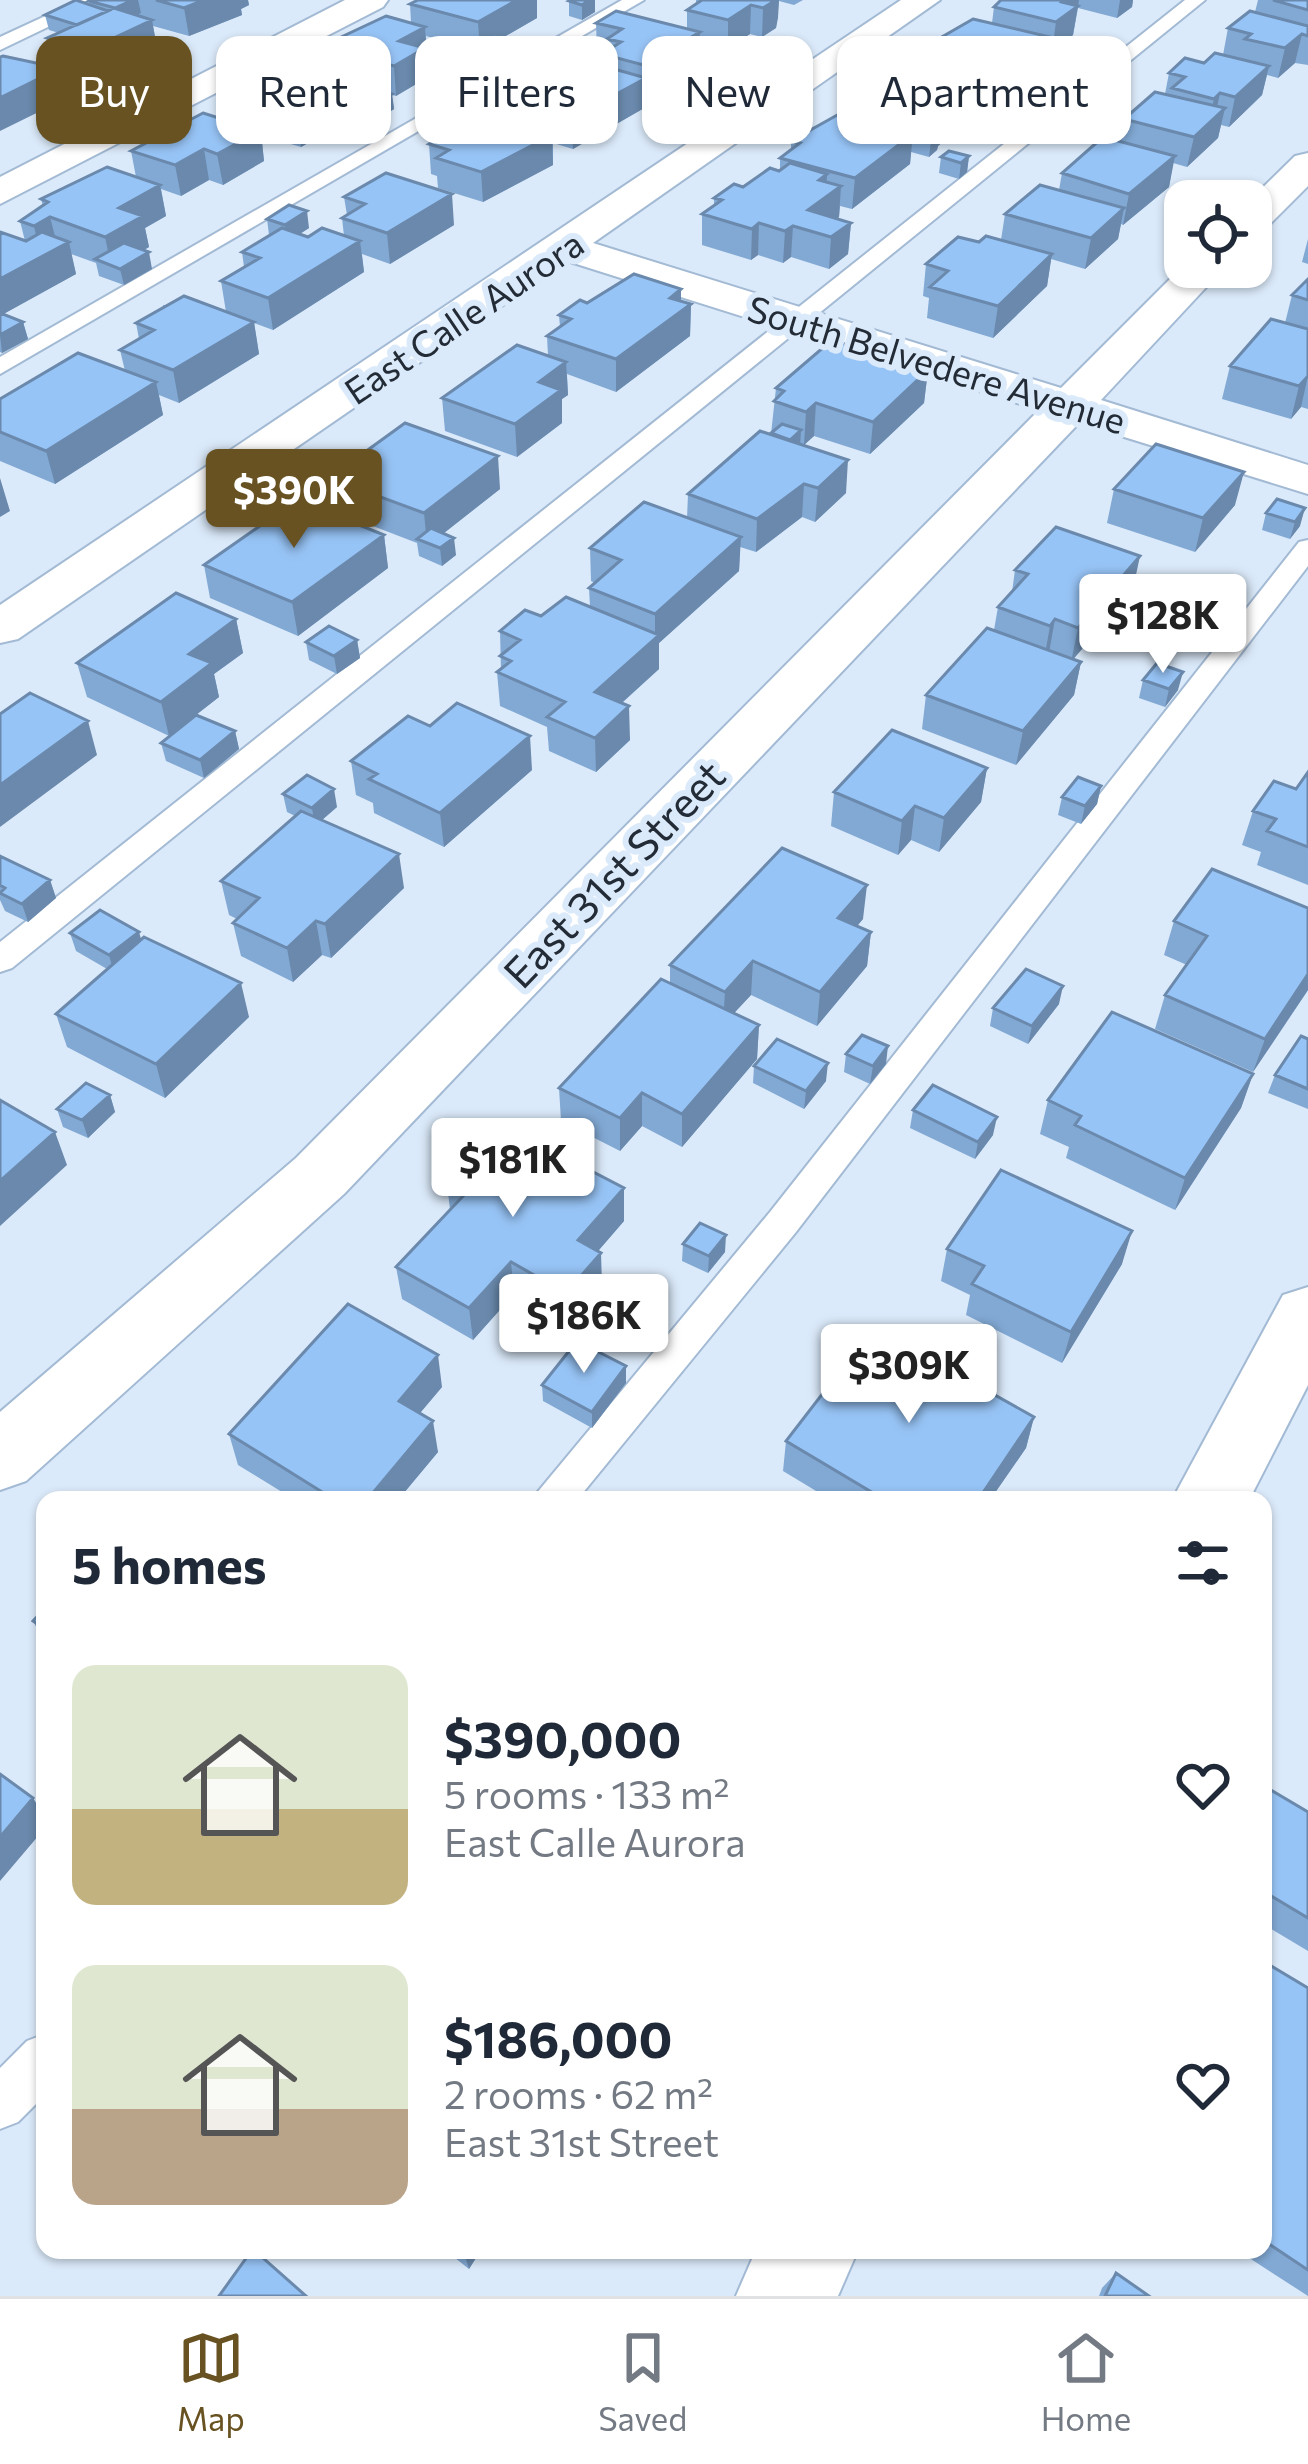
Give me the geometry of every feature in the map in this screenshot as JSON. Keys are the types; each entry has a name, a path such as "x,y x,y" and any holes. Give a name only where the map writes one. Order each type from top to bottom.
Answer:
{"street":[{"path":"0,192 371,0"},
{"name":"East Calle Aurora","path":"0,628 923,0"},
{"path":"1272,200 1308,164"},
{"name":"South Belvedere Avenue","path":"565,247 1308,480"},
{"name":"East 31st Street","path":"0,1458 320,1176 1184,288"},
{"path":"1215,1491 1308,1316"},
{"path":"784,2296 804,2259"}],"lane":[{"path":"0,44 95,0"},
{"path":"0,367 634,0"},
{"path":"0,960 1196,0"},
{"path":"559,1491 783,1222 1308,548"},
{"path":"0,2104 36,2069"}],"building":[{"path":"76,0 108,11 77,25 45,15"},
{"path":"91,0 133,0 115,8"},
{"path":"156,0 204,0 184,8"},
{"path":"418,0 517,0 478,22 410,4"},
{"path":"702,0 776,0 763,8 751,5 728,20 687,10"},
{"path":"1001,0 1065,0 1062,2 1078,6 1056,22 994,7"},
{"path":"1273,0 1308,0 1308,10"},
{"path":"114,8 152,20 118,36 51,36"},
{"path":"616,11 700,32 642,36 642,65 618,58 621,42 612,36 622,29 596,23"},
{"path":"1250,11 1308,26 1308,36 1302,34 1285,48 1245,39 1251,34 1228,28"},
{"path":"386,16 425,27 399,41 415,45 415,54 394,66 391,36 343,36"},
{"path":"973,19 1046,36 944,36"},
{"path":"1215,53 1269,66 1235,97 1220,93 1214,99 1172,88 1185,77 1169,73 1185,58 1204,63"},
{"path":"0,57 36,63 36,80 0,98"},
{"path":"618,70 642,80 618,93"},
{"path":"1155,92 1225,108 1194,137 1131,121 1131,113"},
{"path":"203,113 216,117 216,144 236,144 217,154 204,149 175,165 131,151 144,144 192,144 192,119"},
{"path":"837,115 837,144 900,144 855,178 780,158 799,144 813,144 813,129"},
{"path":"429,144 535,144 481,172 436,158 449,150"},
{"path":"1095,144 1130,144 1175,156 1129,194 1062,173"},
{"path":"949,151 969,156 961,163 941,157"},
{"path":"790,163 827,174 819,180 841,186 808,210 851,223 831,237 793,226 785,231 759,223 752,229 702,214 734,184 743,187 770,168 779,171"},
{"path":"107,167 160,185 119,208 143,216 105,237 50,217 34,226 20,221 48,202 41,199"},
{"path":"386,173 452,194 387,233 342,218 365,204 344,197"},
{"path":"1040,185 1124,208 1091,238 1005,214"},
{"path":"289,205 307,211 285,225 267,219"},
{"path":"282,228 308,237 322,228 360,241 268,298 221,281 260,258 242,252"},
{"path":"0,232 26,241 42,232 69,242 0,279"},
{"path":"986,236 1052,254 998,306 930,287 948,271 926,264 958,237 979,242"},
{"path":"124,243 149,252 120,269 95,259"},
{"path":"634,274 681,289 670,298 691,304 616,359 547,336 571,319 559,315 580,300 587,303"},
{"path":"1308,279 1308,300 1292,295"},
{"path":"184,296 254,322 173,370 120,350 154,330 136,323"},
{"path":"0,313 23,322 0,335"},
{"path":"1271,319 1308,329 1308,376 1299,386 1230,366"},
{"path":"832,340 928,370 873,422 816,403 806,412 774,401 784,391 776,388"},
{"path":"517,345 566,362 539,382 561,390 515,424 442,398"},
{"path":"78,353 156,382 46,451 0,432 0,399"},
{"path":"405,423 498,456 424,513 329,478"},
{"path":"782,424 801,430 790,440 771,433"},
{"path":"760,431 848,460 818,488 804,484 757,519 688,494"},
{"path":"1156,444 1244,472 1203,518 1114,489"},
{"path":"1277,499 1305,508 1295,522 1266,513"},
{"path":"297,500 384,535 292,602 204,565"},
{"path":"644,502 741,537 655,614 589,588 621,560 590,548"},
{"path":"1056,527 1140,556 1078,628 1055,619 1050,626 998,607 1028,574 1015,570"},
{"path":"431,528 454,538 440,548 417,539"},
{"path":"176,593 236,619 189,654 212,663 161,702 77,663"},
{"path":"566,597 659,635 595,692 629,706 595,738 547,717 565,702 497,672 511,661 500,656 520,640 500,631 525,610 541,616"},
{"path":"329,626 357,640 334,656 306,642"},
{"path":"987,628 1081,662 1023,731 926,695"},
{"path":"1157,663 1183,672 1169,689 1143,680"},
{"path":"30,693 88,721 0,785 0,714"},
{"path":"457,703 530,736 440,813 369,779 377,774 351,761 408,716 430,726"},
{"path":"196,715 235,731 200,760 161,743"},
{"path":"892,730 987,768 944,818 915,806 902,821 834,792"},
{"path":"1308,772 1308,847 1267,831 1276,819 1253,811 1274,781 1296,789"},
{"path":"307,775 334,789 312,808 283,794"},
{"path":"1078,777 1101,786 1085,806 1062,797"},
{"path":"301,811 399,854 325,924 316,921 287,948 233,923 259,898 221,881"},
{"path":"782,848 867,885 838,918 871,932 820,992 753,961 725,992 670,965"},
{"path":"0,856 50,880 22,904 0,893 5,888 0,885"},
{"path":"1212,869 1308,908 1308,974 1265,1039 1165,995 1207,936 1174,921"},
{"path":"100,910 139,932 109,955 70,933"},
{"path":"144,937 241,983 156,1064 56,1014"},
{"path":"1026,969 1063,986 1032,1026 993,1008"},
{"path":"661,979 759,1025 682,1114 642,1093 620,1118 559,1088"},
{"path":"1112,1012 1253,1074 1185,1178 1075,1125 1081,1116 1048,1100"},
{"path":"862,1035 888,1046 873,1066 846,1054"},
{"path":"1301,1036 1308,1039 1308,1089 1275,1075"},
{"path":"777,1039 828,1063 806,1091 754,1066"},
{"path":"86,1083 110,1095 82,1120 57,1109"},
{"path":"933,1085 997,1117 978,1142 913,1110"},
{"path":"0,1100 55,1132 0,1181"},
{"path":"503,1125 624,1188 578,1240 601,1253 566,1293 511,1262 469,1308 396,1267 466,1193 447,1183"},
{"path":"1001,1170 1132,1231 1071,1332 972,1284 984,1266 947,1249"},
{"path":"700,1223 726,1235 709,1256 683,1244"},
{"path":"348,1304 438,1355 399,1401 433,1421 375,1491 321,1491 229,1434"},
{"path":"874,1327 1034,1417 984,1491 870,1491 786,1441"},
{"path":"577,1341 626,1366 592,1412 542,1385"},
{"path":"0,1774 33,1798 0,1837"},
{"path":"1272,1791 1308,1812 1308,1918 1272,1896"},
{"path":"1272,1966 1308,1988 1308,2270 1272,2246"},
{"path":"246,2259 264,2259 306,2296 219,2296"},
{"path":"1116,2273 1149,2296 1105,2296"}]}
